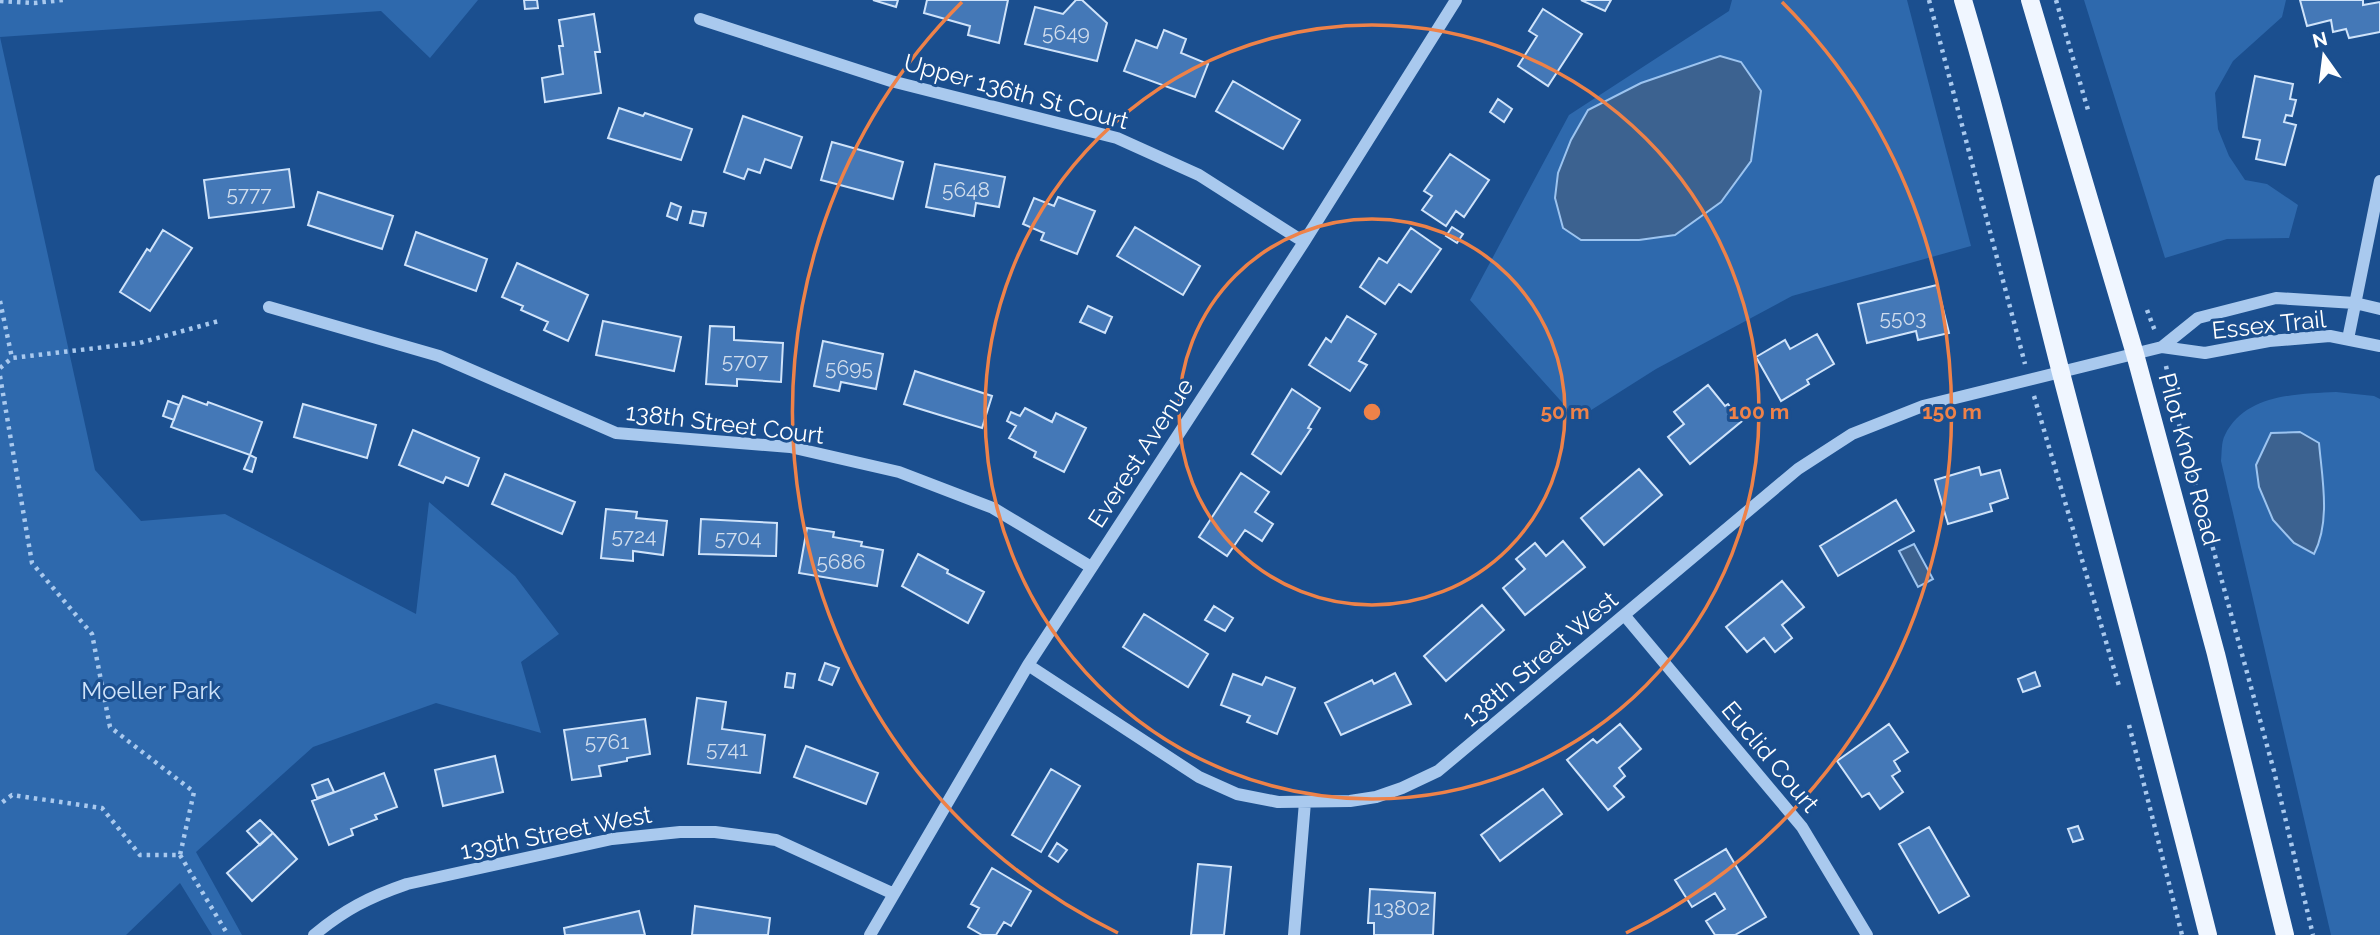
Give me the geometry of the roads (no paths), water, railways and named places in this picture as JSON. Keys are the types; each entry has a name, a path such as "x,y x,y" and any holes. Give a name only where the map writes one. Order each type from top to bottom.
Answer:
{"main road":[{"path":"1963,0 1995,107 2061,372 2158,733 2208,935"},
{"name":"Pilot Knob Road","path":"2030,0 2135,354 2216,654 2285,935"}],"street":[{"name":"Everest Avenue","path":"870,935 1028,665 1304,242 1456,0"},
{"name":"Upper 136th St Court","path":"700,19 891,81 1117,138 1199,175 1304,242"},
{"path":"2348,340 2380,181"},
{"name":"Essex Trail","path":"2162,347 2198,318 2276,298 2355,303 2380,309"},
{"name":"138th Street Court","path":"269,307 439,356 616,433 790,447 899,472 993,508 1091,567"},
{"name":"Essex Trail","path":"2061,372 2162,347 2205,353 2290,339 2330,336 2380,346"},
{"name":"138th Street West","path":"1028,665 1199,777 1237,794 1278,802 1350,801 1376,797 1438,771 1798,469 1852,434 1923,406 2061,372"},
{"name":"Euclid Court","path":"1625,616 1802,827 1867,935"},
{"path":"1294,935 1305,802"},
{"name":"139th Street West","path":"314,935 351,907 374,895 407,884 612,839 680,832 725,833 776,840 894,894"}],"park label":[{"name":"Moeller Park","path":"151,691"}]}
